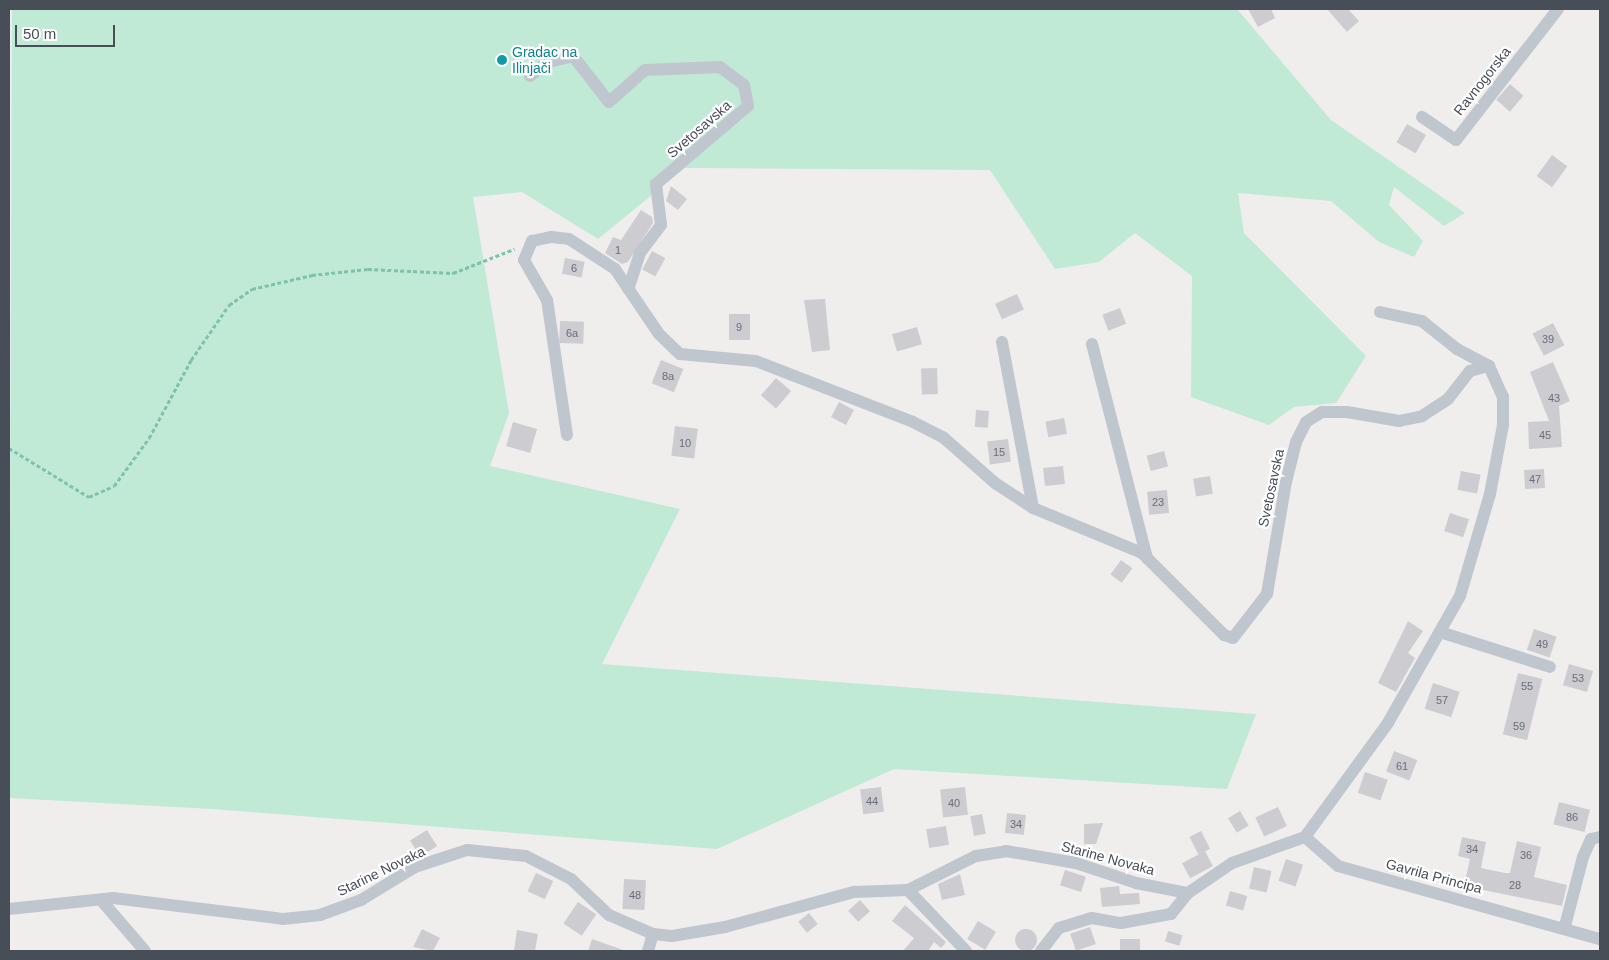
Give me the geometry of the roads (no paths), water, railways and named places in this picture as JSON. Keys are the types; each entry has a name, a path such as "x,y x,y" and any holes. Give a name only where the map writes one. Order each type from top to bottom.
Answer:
{"street":[{"name":"Ravnogorska","path":"1422,117 1456,140 1558,9"},
{"name":"Svetosavska","path":"530,76 548,62 573,56 609,102 645,70 720,67 744,85 748,106 656,184 661,225 640,253 628,289"},
{"name":"Svetosavska","path":"568,435 547,300 524,260 532,241 569,239 615,269 659,334 680,354 756,361 913,422 944,438 995,484 1033,508 1098,532 1147,558 1224,635 1233,638 1267,594 1286,482 1296,442 1306,422 1322,412 1347,412 1399,421 1422,416 1448,398 1470,371 1490,366"},
{"path":"1041,951 1059,928 1092,918 1121,923 1153,920 1171,914 1188,893 1232,863 1305,837 1388,723 1442,633 1460,596 1490,494 1503,425 1503,397 1490,366 1457,349 1422,321 1380,312"},
{"path":"1002,342 1033,508"},
{"path":"1092,344 1147,558"},
{"path":"1442,633 1550,667"},
{"name":"Gavrila Principa","path":"1305,837 1338,866 1565,926 1600,938"},
{"path":"1565,926 1583,856 1591,839 1600,837"},
{"name":"Starine Novaka","path":"9,909 101,900 165,902 283,919 320,915 361,900 415,867 467,850 526,856 571,880 609,915 653,934 672,936 725,927 854,892 908,890 976,856 1006,851 1076,863 1136,883 1188,893"},
{"path":"908,890 966,951"},
{"path":"101,900 145,951"},
{"path":"648,951 653,934"}],"place":[{"name":"Gradac na Ilinjači","path":"502,60"}]}
